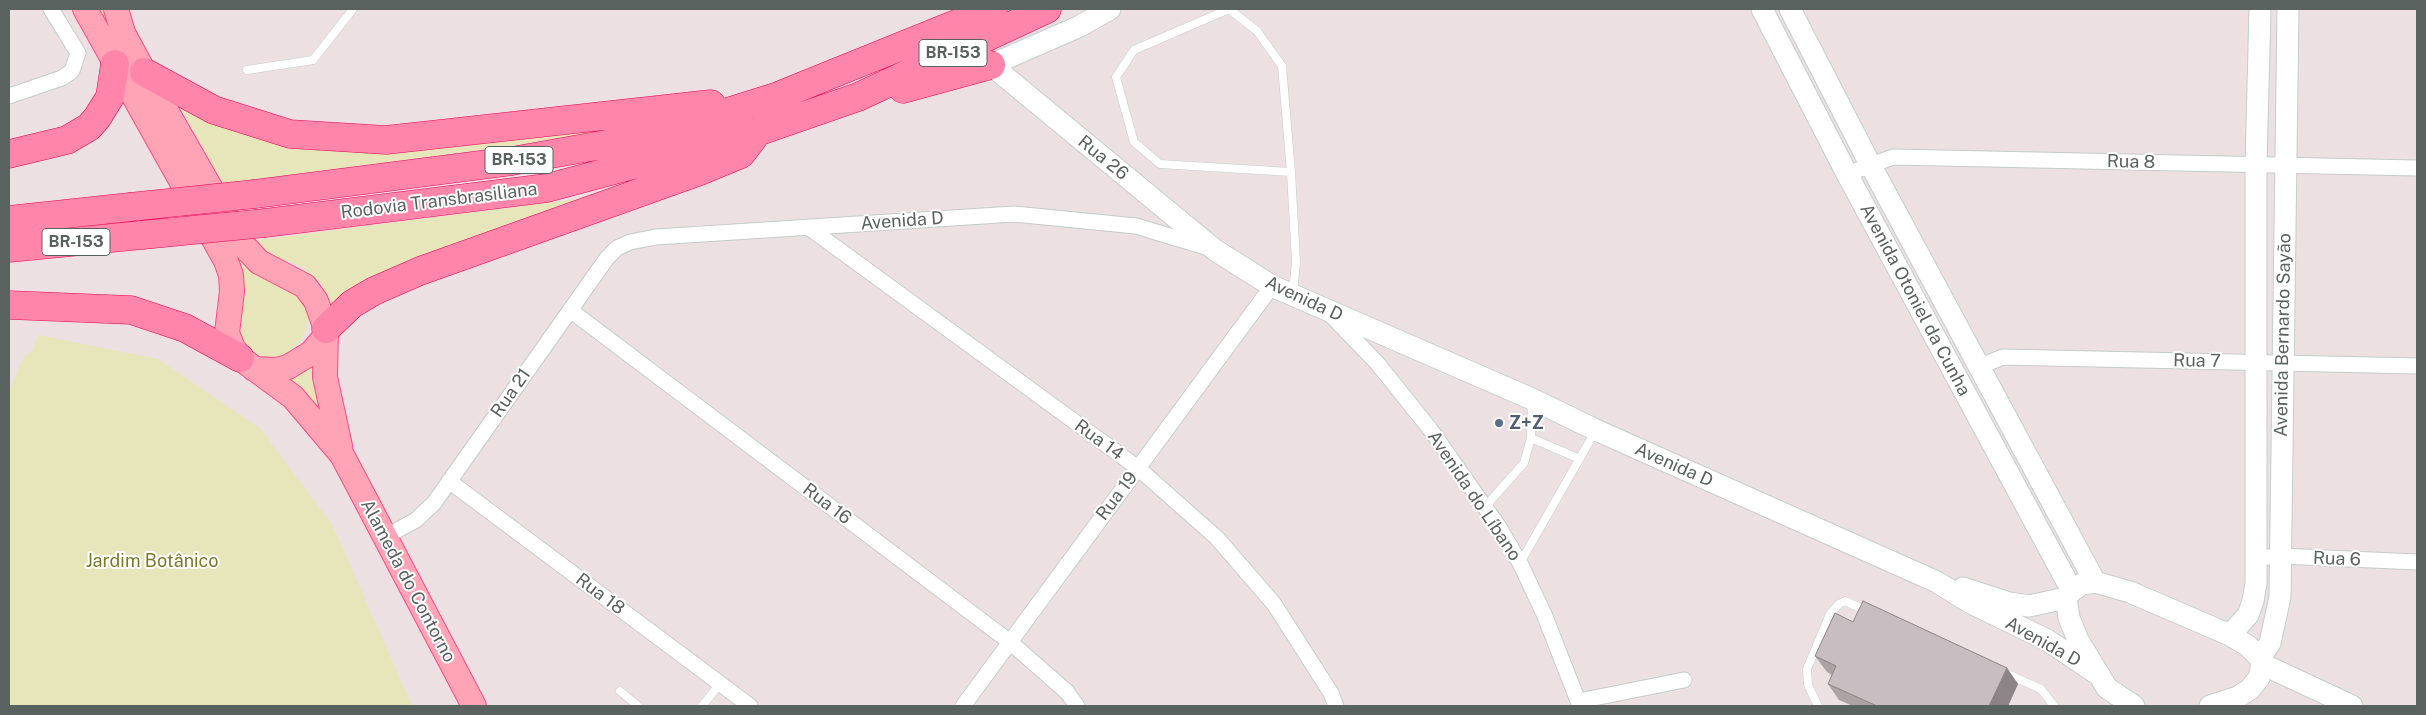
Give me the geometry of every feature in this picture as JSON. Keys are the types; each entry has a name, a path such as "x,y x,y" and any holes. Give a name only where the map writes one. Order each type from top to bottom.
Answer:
{"highway":[{"name":"Rodovia Transbrasiliana","path":"9,220 255,194 512,161 607,144 680,127 778,96 969,16 993,9"},
{"name":"Rodovia Transbrasiliana","path":"9,248 265,223 547,188 757,132 858,97 1048,9"},
{"path":"9,154 67,140 89,127 98,118 110,97 115,64"},
{"path":"858,97 906,88 991,65"},
{"path":"144,72 214,110 290,134 386,140 516,127 778,96"},
{"path":"325,334 352,304 374,292 420,271 741,154 757,132"},
{"path":"9,304 131,310 185,328 247,363"}],"main road":[{"path":"84,9 226,261 231,275 232,291 227,333 229,341 247,363 276,370 288,367 310,353 325,334"},
{"name":"Alameda do Contorno","path":"116,9 123,33 243,245 259,262 305,286 316,301 325,334 325,377 342,455"},
{"name":"Alameda do Contorno","path":"247,363 293,398 342,455 474,706"}],"street":[{"path":"9,96 62,78 72,71 78,53 74,43 51,9"},
{"path":"991,65 1078,27 1110,9"},
{"name":"Avenida Otoniel da Cunha","path":"1762,9 2069,594 2069,618 2078,640 2106,689"},
{"name":"Avenida Otoniel da Cunha","path":"1790,9 1978,367 2095,582"},
{"name":"Avenida Bernardo Sayão","path":"2230,635 2248,615 2253,601 2256,558 2256,165 2260,9"},
{"name":"Avenida Bernardo Sayão","path":"2238,697 2250,689 2260,678 2261,661 2270,643 2277,618 2280,597 2288,9"},
{"name":"Rua 26","path":"991,65 1215,250"},
{"name":"Rua 8","path":"1847,174 1893,157 2417,168"},
{"name":"Avenida D","path":"630,242 656,237 1014,214 1136,226 1215,250 1272,286 1293,296 1532,399 1596,430 1937,582 1969,602 2046,640 2106,689 2134,706"},
{"name":"Rua 14","path":"808,227 1138,468 1217,538 1274,604 1331,693 1336,706"},
{"name":"Rua 21","path":"385,537 416,520 434,503 607,258 617,248 630,242"},
{"name":"Rua 19","path":"963,706 1272,286"},
{"name":"Rua 16","path":"570,310 1010,642 1067,692 1077,706"},
{"name":"Avenida do Líbano","path":"1327,311 1378,364 1430,429 1485,507 1520,563 1580,704"},
{"name":"Rua 7","path":"1978,367 2003,357 2417,366"},
{"name":"Rua 18","path":"450,481 750,706"},
{"name":"Rua 6","path":"2256,558 2281,556 2417,562"},
{"name":"Avenida D","path":"1937,582 1974,590 2009,603 2029,606 2069,594 2082,584 2095,582"},
{"path":"2095,582 2130,592 2230,635 2248,646 2261,661 2352,706"},
{"path":"1580,704 1684,680"},
{"path":"2210,706 2238,697 2257,706"}],"lane":[{"path":"247,70 313,60 353,9"},
{"path":"1291,172 1160,164 1134,142 1116,77 1134,50 1229,9 1257,31 1282,66 1291,172 1296,262 1293,296"},
{"path":"1485,507 1524,463 1531,438 1532,399"},
{"path":"1520,563 1596,430"},
{"path":"1531,438 1580,459"},
{"path":"1818,706 1808,685 1807,670 1830,614 1839,604 1845,601 1880,617"},
{"path":"1996,669 2041,689 2054,706"},
{"path":"702,706 720,684"},
{"path":"620,691 638,706"}],"green space":[{"path":"99,9 108,9 262,277 298,297 305,304 309,318 303,338 285,356 263,360 237,343 236,310"},
{"path":"176,99 265,135 587,127 592,135 223,184"},
{"path":"608,195 329,314 323,286 299,265 266,255 258,240"},
{"name":"Jardim Botânico","path":"39,335 158,359 260,428 333,526 412,706 9,706 9,391 25,354 29,355"},
{"path":"313,363 324,417 290,381"}],"building":[{"path":"1863,601 2007,668 1989,706 1877,706 1828,684 1836,666 1815,656 1835,613 1853,622"}],"place":[{"name":"Z+Z","path":"1499,423"}]}
